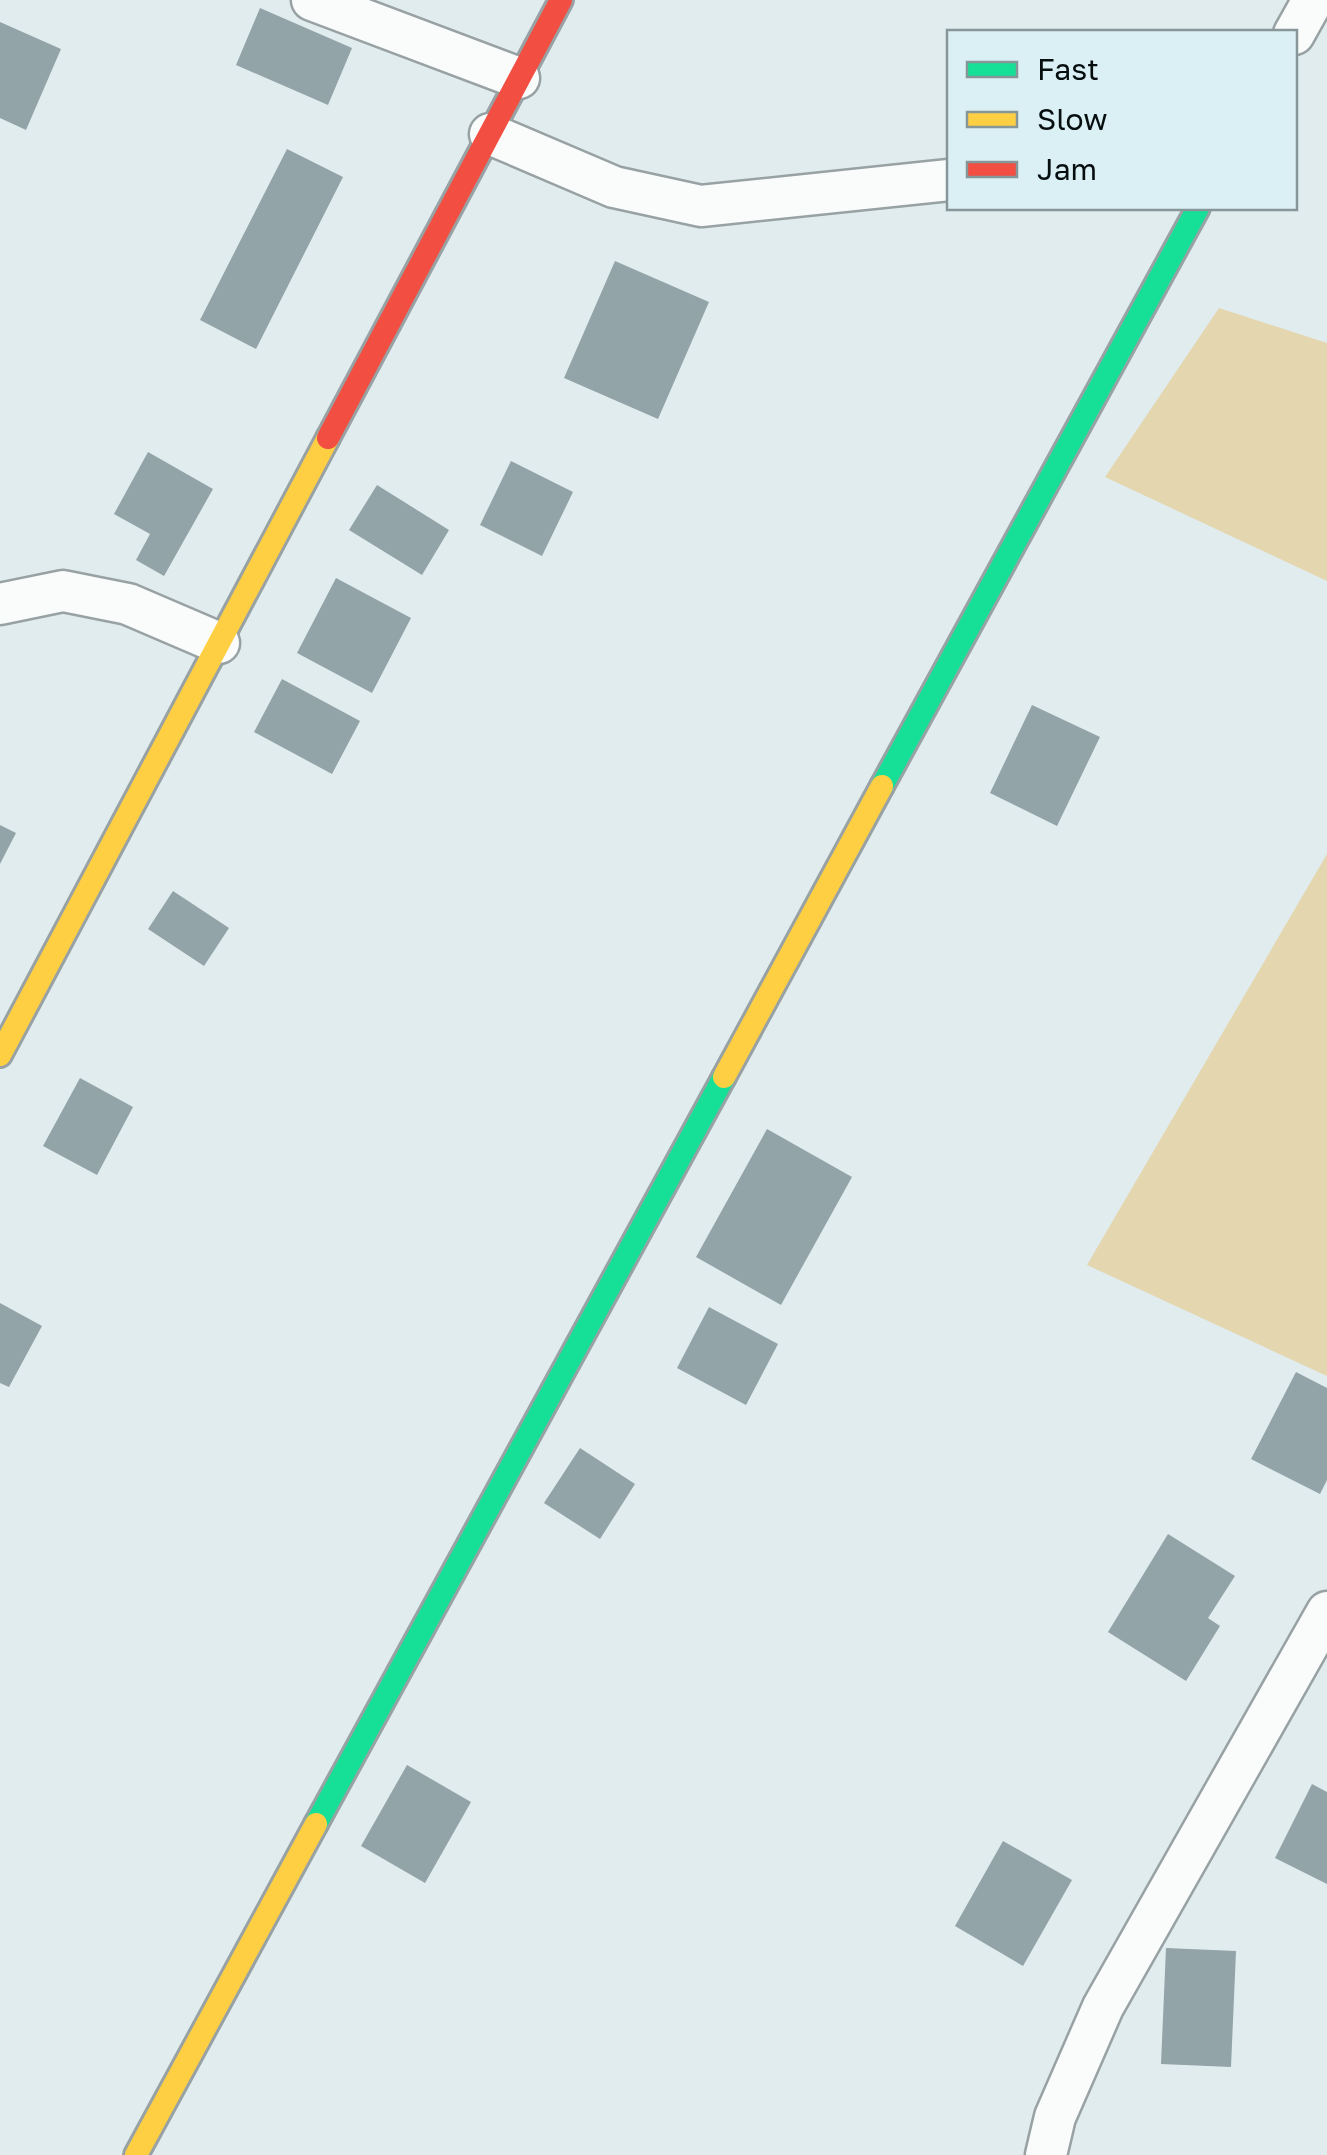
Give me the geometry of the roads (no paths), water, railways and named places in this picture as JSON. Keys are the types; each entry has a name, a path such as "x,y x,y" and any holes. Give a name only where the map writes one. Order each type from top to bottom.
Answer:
{"street":[{"path":"312,0 519,78"},
{"path":"0,1055 560,0"},
{"path":"1296,30 1313,0"},
{"path":"490,134 614,187 701,206 947,180"},
{"path":"136,2155 1197,210"},
{"path":"0,604 64,591 128,604 218,644"},
{"path":"1046,2155 1055,2118 1103,2007 1327,1612"}]}
